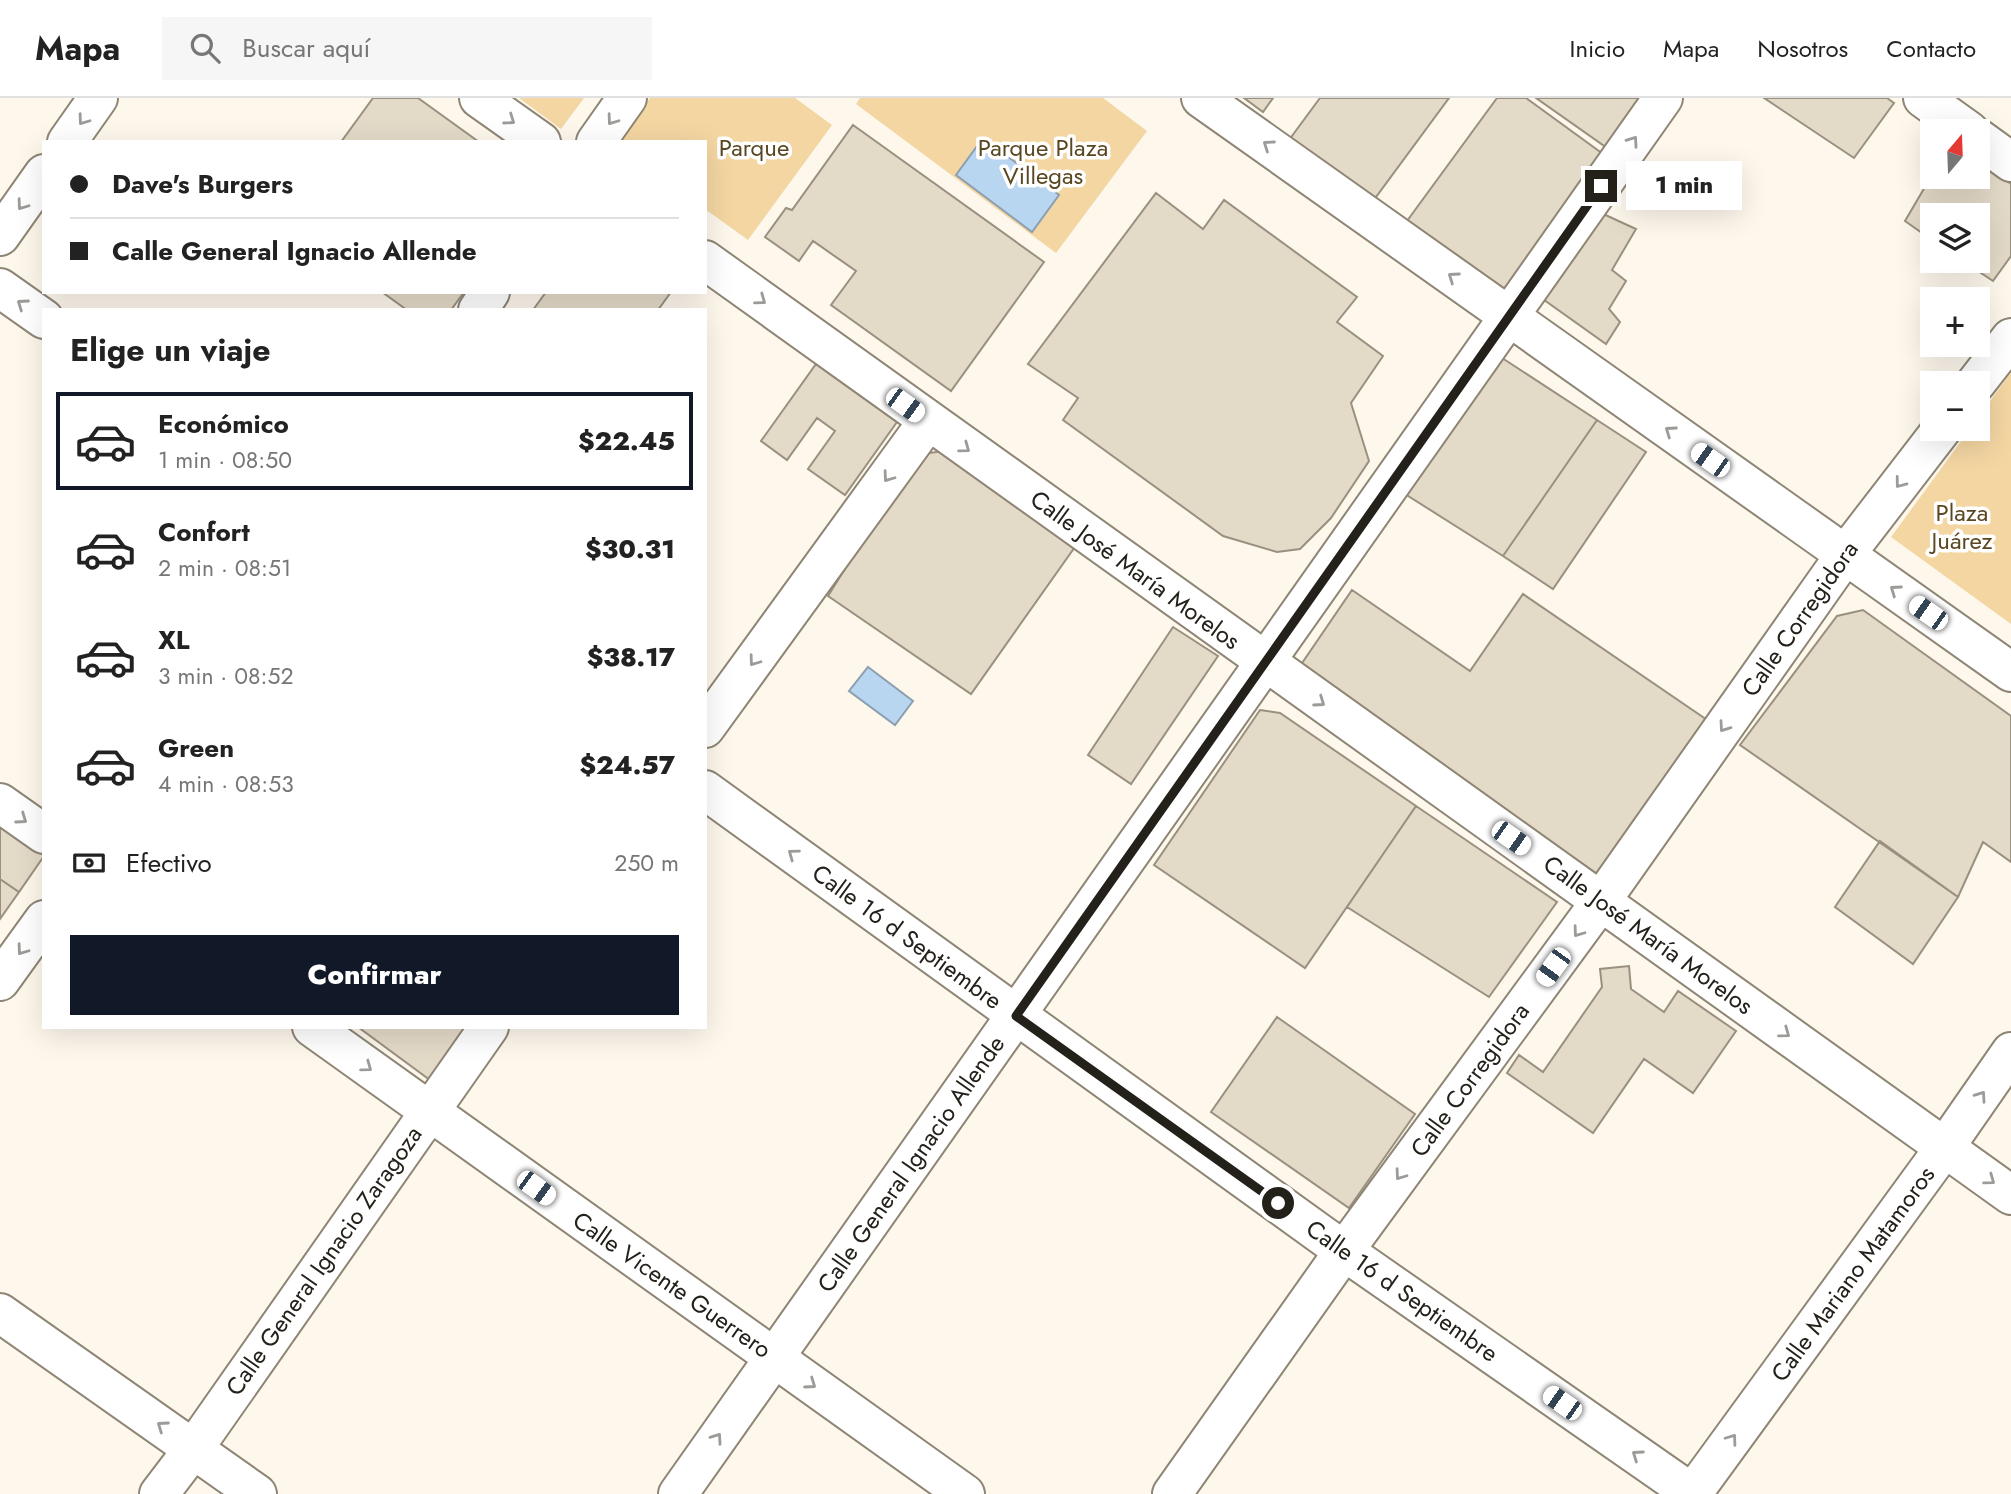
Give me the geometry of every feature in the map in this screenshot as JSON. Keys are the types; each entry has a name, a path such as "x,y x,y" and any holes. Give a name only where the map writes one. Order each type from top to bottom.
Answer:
{"street":[{"path":"68,140 99,98"},
{"path":"479,98 538,140"},
{"path":"597,140 627,98"},
{"path":"1201,98 2011,672"},
{"path":"1508,317 1663,98"},
{"path":"1923,98 1952,119"},
{"path":"1990,147 2011,162"},
{"path":"0,236 42,177"},
{"name":"Calle José María Morelos","path":"707,261 2011,1195"},
{"path":"0,288 42,318"},
{"name":"Calle General Ignacio Allende","path":"678,1494 1508,317"},
{"path":"1985,371 2011,338"},
{"path":"707,725 928,421"},
{"name":"Calle Corregidora","path":"1172,1494 1344,1251 1601,901 1845,555 1933,441"},
{"name":"Calle 16 d Septiembre","path":"707,791 1344,1251 1692,1494"},
{"path":"0,803 42,833"},
{"path":"0,981 42,923"},
{"name":"Calle Vicente Guerrero","path":"315,1029 965,1494"},
{"name":"Calle General Ignacio Zaragoza","path":"159,1494 488,1029"},
{"name":"Calle Mariano Matamoros","path":"1692,1494 2011,1052"},
{"path":"0,1313 257,1494"}],"green space":[{"path":"519,98 584,98 561,129"},
{"name":"Parque","path":"650,98 795,98 832,125 748,240 707,210 707,140 619,140"},
{"name":"Parque Plaza Villegas","path":"860,98 1103,98 1147,131 1056,253 856,104"},
{"name":"Plaza Juárez","path":"2011,372 2011,624 1891,537 1961,441 1990,441 1990,401"}],"water":[{"path":"983,138 1059,195 1032,232 956,175"},
{"path":"868,667 913,701 895,725 849,691"}],"building":[{"path":"373,98 418,98 476,140 342,140"},
{"path":"1244,98 1273,98 1263,112"},
{"path":"1320,98 1449,98 1373,201 1289,140"},
{"path":"1497,98 1526,98 1603,154 1503,291 1407,221"},
{"path":"1536,98 1646,98 1610,150"},
{"path":"1764,98 1887,98 1894,103 1854,158"},
{"path":"853,125 1044,262 951,391 831,305 856,271 813,241 799,261 765,237 786,208 792,210"},
{"path":"1990,169 2011,184 2011,256 1993,281 1981,273 1990,273 1990,203 1920,203 1920,232 1905,221 1924,189 1990,189"},
{"path":"1156,193 1203,229 1224,200 1357,297 1337,322 1383,356 1351,403 1369,461 1331,518 1300,549 1277,552 1223,536 1063,420 1078,398 1028,364"},
{"path":"1599,212 1636,229 1612,270 1626,281 1609,309 1620,322 1606,344 1540,297"},
{"path":"385,294 463,294 452,308 404,308"},
{"path":"545,294 670,294 659,308 534,308"},
{"path":"1496,354 1597,420 1503,556 1405,494"},
{"path":"816,364 897,422 845,495 808,469 835,431 817,418 787,460 761,441"},
{"path":"1597,420 1646,452 1553,589 1503,556"},
{"path":"943,451 1077,544 971,694 828,596 916,455"},
{"path":"1352,590 1470,671 1523,594 1713,724 1606,880 1298,669"},
{"path":"1863,610 2011,716 2011,862 1983,842 1958,897 1740,745 1837,616"},
{"path":"1173,627 1218,656 1131,784 1088,755"},
{"path":"1260,710 1280,713 1416,806 1305,968 1154,865"},
{"path":"1416,806 1557,902 1489,997 1347,907"},
{"path":"0,821 42,850 42,859 19,892 0,879"},
{"path":"1880,841 1958,897 1913,964 1835,907"},
{"path":"0,879 19,892 0,919"},
{"path":"1629,966 1631,989 1664,1012 1678,991 1736,1031 1693,1093 1644,1059 1593,1133 1507,1073 1519,1055 1543,1072 1602,987 1600,969"},
{"path":"1277,1017 1415,1114 1349,1208 1211,1112"},
{"path":"361,1029 467,1029 430,1080"}],"route":[{"path":"1278,1203 1016,1016 1601,186"}]}
